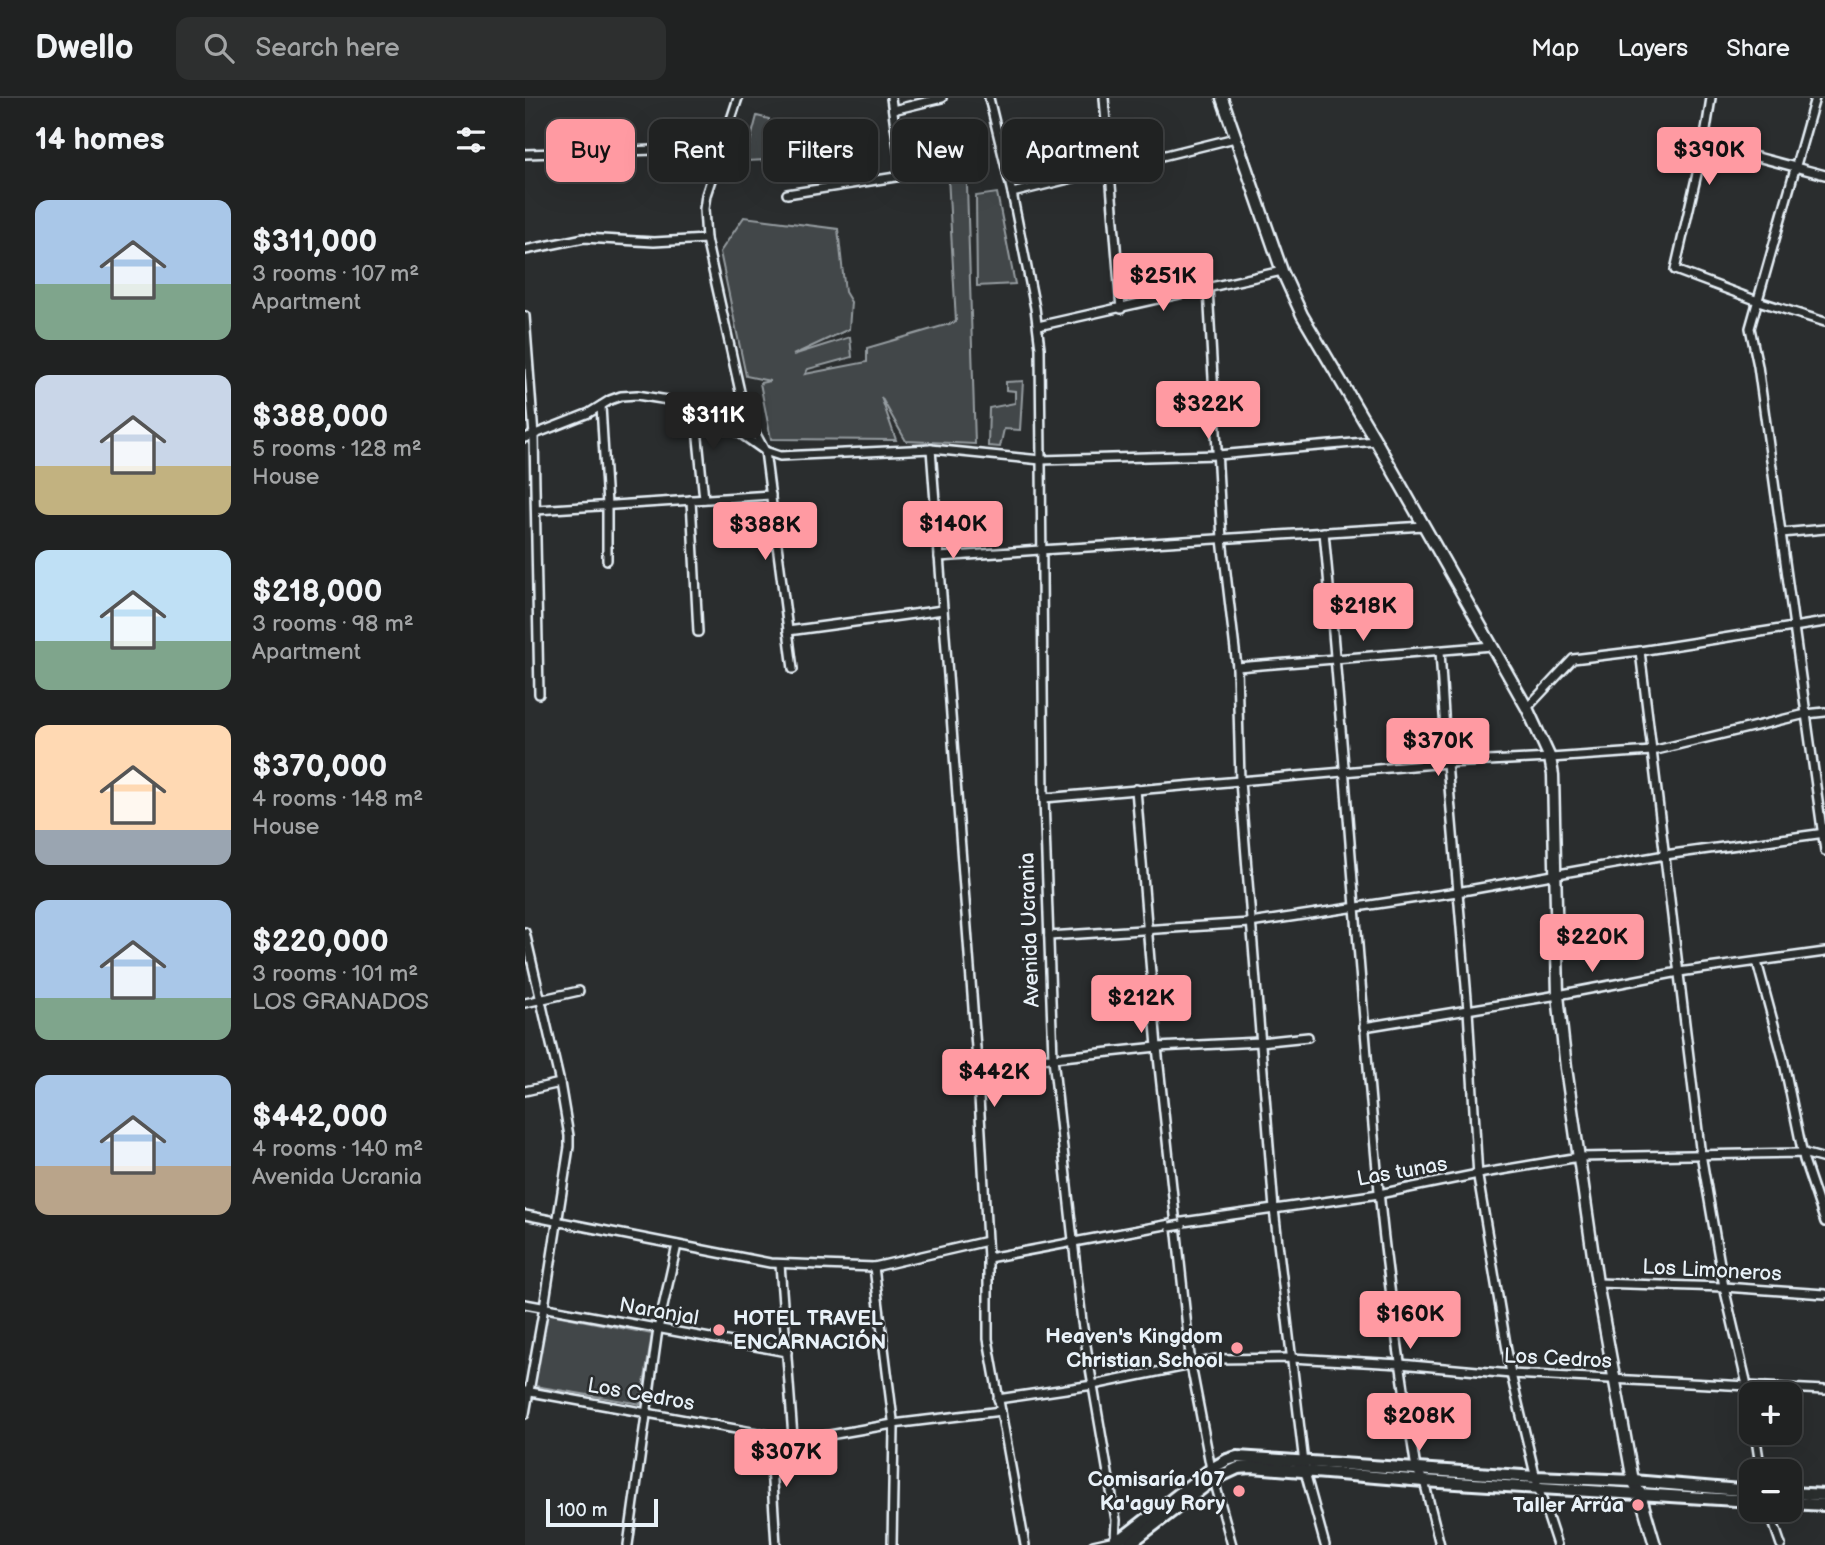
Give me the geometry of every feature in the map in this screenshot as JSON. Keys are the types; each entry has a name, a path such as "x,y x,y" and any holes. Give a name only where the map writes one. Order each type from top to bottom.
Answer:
{"main road":[{"path":"1122,1542 1213,1474 1252,1467 1416,1469 1640,1494 1739,1501"},
{"path":"1304,1467 1424,1481 1633,1481 1739,1490"},
{"path":"1802,1493 1825,1494"},
{"path":"1802,1504 1825,1505"}],"street":[{"path":"731,119 738,98"},
{"path":"787,194 902,176 891,98"},
{"path":"893,110 942,98"},
{"name":"Avenida Ucrania","path":"989,98 1012,194 1038,326 1044,798 1053,1058 1082,1322 1122,1542"},
{"path":"1104,98 1106,119"},
{"path":"1222,98 1282,271 1302,315 1527,708 1550,758 1553,775 1556,875 1557,995 1597,1283 1633,1481 1640,1494 1655,1545"},
{"path":"1711,98 1704,143 1675,270 1758,301 1825,322"},
{"path":"1815,98 1750,328 1758,366 1825,852"},
{"path":"1163,156 1235,138"},
{"path":"1704,143 1825,175"},
{"path":"525,153 649,150"},
{"path":"710,182 704,209 706,239 745,414 765,451 793,669"},
{"path":"1012,194 1059,182"},
{"path":"1111,182 1121,309"},
{"path":"525,250 584,238 654,242 706,239"},
{"path":"1038,326 1282,271"},
{"path":"1208,288 1222,539 1237,667 1240,781 1274,1209 1304,1467 1325,1545"},
{"path":"525,316 534,436 539,694"},
{"path":"525,439 589,413 621,396 637,395 695,408 734,429 765,451 780,456 931,449 1041,460 1218,455 1376,441"},
{"path":"695,408 743,403"},
{"path":"601,406 607,505 607,560"},
{"path":"695,408 704,499"},
{"path":"931,449 977,1061 988,1258 988,1339 1025,1545"},
{"path":"535,510 771,495"},
{"path":"691,500 698,632"},
{"path":"939,557 1424,526"},
{"path":"1781,533 1825,529"},
{"path":"1324,532 1379,1194 1416,1469 1424,1481 1440,1545"},
{"path":"788,631 943,610"},
{"path":"1527,708 1573,659 1825,622"},
{"path":"1237,667 1492,646"},
{"path":"1440,651 1478,1174 1511,1374 1537,1482 1557,1545"},
{"path":"1640,651 1701,1155 1724,1287 1746,1382"},
{"path":"1044,798 1447,763 1652,751 1806,714 1825,712"},
{"path":"1136,789 1157,1047 1191,1365 1213,1474 1232,1545"},
{"path":"1049,936 1250,923 1556,875 1665,855 1824,833"},
{"path":"525,932 560,1083 569,1136 525,1415"},
{"path":"1364,1027 1679,972 1825,952"},
{"path":"1757,962 1783,1058 1803,1153 1825,1222"},
{"path":"525,1003 579,991"},
{"path":"977,1061 1053,1058 1157,1047 1308,1037"},
{"path":"525,1091 560,1083"},
{"name":"Las tunas","path":"988,1258 1176,1225 1379,1194 1579,1157 1803,1153 1825,1159"},
{"path":"525,1215 780,1264 874,1267 987,1241"},
{"path":"628,1545 658,1329 677,1245"},
{"path":"780,1264 793,1437"},
{"path":"874,1267 893,1424 892,1545"},
{"name":"Los Limoneros","path":"1597,1283 1724,1287 1825,1294"},
{"name":"Naranjal","path":"525,1304 787,1352"},
{"name":"Los Cedros","path":"998,1399 1093,1385 1215,1359 1400,1364 1511,1374 1739,1385"},
{"name":"Los Cedros","path":"1802,1389 1825,1390"},
{"name":"Los Cedros","path":"527,1391 769,1435 793,1437 818,1437 893,1424 1001,1411"},
{"path":"769,1435 776,1545"},
{"path":"1773,1522 1781,1545"},
{"path":"1093,1545 1122,1542"}],"shaded area":[{"path":"757,116 769,119 763,119 763,160 749,161 749,146"},
{"path":"948,182 967,182 975,444 906,441 881,397 896,440 771,439 760,383 770,381 746,376 720,252 744,217 838,229 845,292 851,302 849,329 793,355 850,337 852,357 808,369 805,374 867,362 867,348 956,322"},
{"path":"997,193 1015,284 977,286 976,196"},
{"path":"1023,381 1020,430 1004,429 1000,447 988,446 989,408 1015,403 1015,391 1006,390 1006,382"},
{"path":"540,1312 652,1334 641,1404 529,1385"}],"place":[{"name":"HOTEL TRAVEL ENCARNACIÓN","path":"719,1330"},
{"name":"Heaven's Kingdom Christian School","path":"1237,1348"},
{"name":"Comisaría 107 Ka'aguy Rory","path":"1239,1491"},
{"name":"Taller Arrúa","path":"1638,1505"}]}
